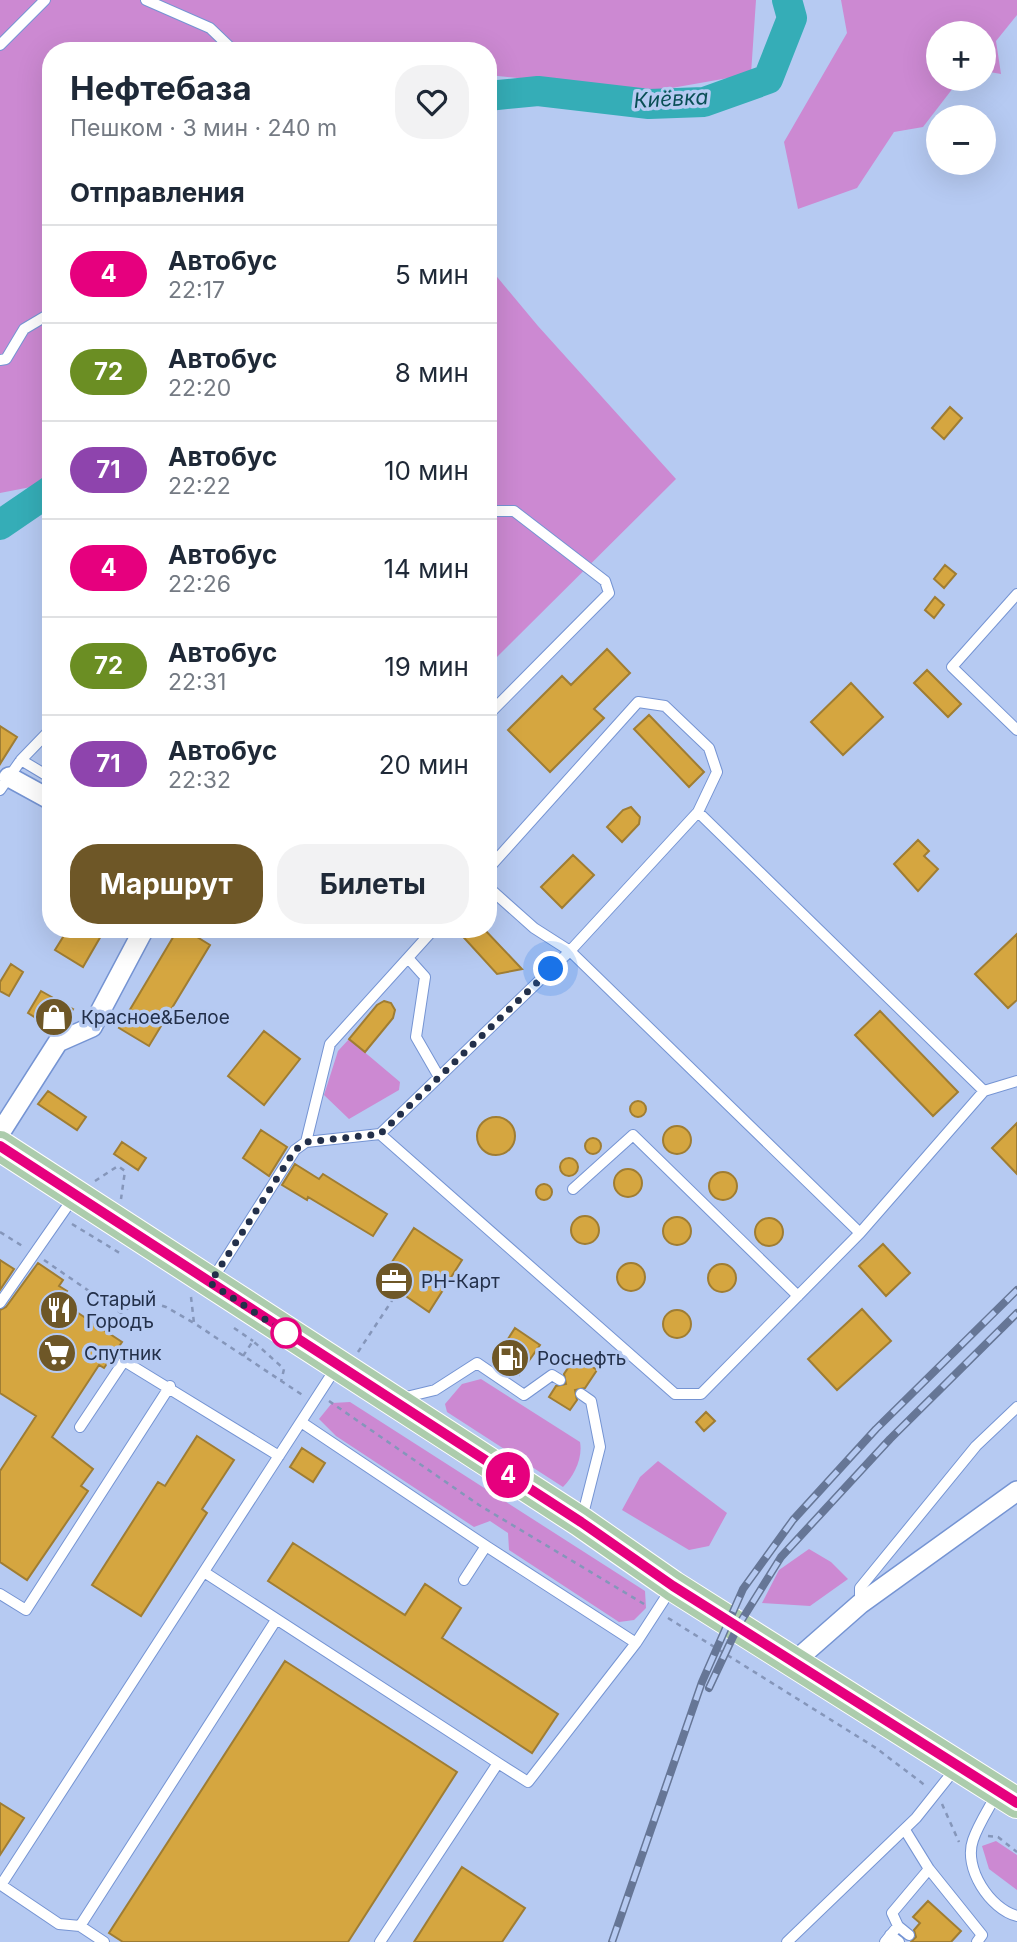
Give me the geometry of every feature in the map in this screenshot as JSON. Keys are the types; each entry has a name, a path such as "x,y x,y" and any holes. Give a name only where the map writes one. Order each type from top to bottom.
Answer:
{"main road":[{"path":"0,1146 201,1290 346,1362 392,1401 581,1522 673,1586 1007,1797"}],"street":[{"path":"5,784 42,797"},
{"path":"0,1133 58,1042 92,1027 139,938"},
{"path":"794,1662 860,1604 1017,1492"}],"lane":[{"path":"0,45 45,0"},
{"path":"146,0 210,28 225,42"},
{"path":"0,360 6,359 24,329 42,318"},
{"path":"497,511 514,512 605,581 609,593 497,706"},
{"path":"1017,594 952,667 1017,730"},
{"path":"201,1290 295,1150 306,1142 380,1134 570,951 698,812 717,772 709,748 665,706 638,702 497,859"},
{"path":"5,784 21,760 42,738"},
{"path":"21,760 42,773"},
{"path":"698,812 984,1091"},
{"path":"497,895 534,928 570,951 860,1233"},
{"path":"306,1142 330,1044 426,938"},
{"path":"408,958 425,977 416,1037 439,1077"},
{"path":"380,1134 675,1394 701,1394 860,1233 984,1091 1017,1081"},
{"path":"573,1189 633,1135 798,1296"},
{"path":"0,1303 75,1199"},
{"path":"80,1427 124,1361 170,1386 279,1456"},
{"path":"104,1942 80,1926 59,1924 1,1885 301,1422 346,1362"},
{"path":"392,1401 435,1390 477,1363 524,1395 552,1375 560,1380"},
{"path":"0,1594 26,1610 170,1386"},
{"path":"581,1394 591,1401 600,1447 581,1522"},
{"path":"860,1604 860,1588 976,1446 1017,1407"},
{"path":"301,1422 636,1643"},
{"path":"464,1580 486,1546"},
{"path":"204,1572 528,1782 636,1643 673,1586"},
{"path":"80,1926 276,1620"},
{"path":"380,1942 498,1763"},
{"path":"786,1942 905,1830 937,1795 957,1766"},
{"path":"1007,1797 972,1841 974,1873 989,1899 1017,1916"},
{"path":"905,1830 929,1869 982,1935 977,1942"},
{"path":"909,1936 898,1926 892,1913 929,1869"},
{"path":"891,1940 898,1926"}],"path":[{"path":"120,1205 125,1171 118,1166 75,1199 124,1255"},
{"path":"0,1232 121,1313 141,1299 166,1307 314,1403 327,1400 479,1505 657,1611 876,1748 937,1795 957,1833"},
{"path":"194,1323 201,1290"},
{"path":"346,1362 393,1299"},
{"path":"234,1328 284,1369 281,1382"},
{"path":"243,1356 253,1341"}],"shaded area":[{"path":"0,0 756,0 751,74 649,92 497,76 497,42 42,42 42,480 36,486 0,493"},
{"path":"841,0 1017,0 1017,15 996,41 996,21 926,21 926,91 951,91 940,105 926,105 926,123 923,127 894,132 857,188 798,209 784,142 847,33"},
{"path":"996,41 1001,74 996,73"},
{"path":"497,277 538,326 676,479 497,657"},
{"path":"349,1039 400,1082 399,1090 349,1119 324,1095 338,1051"},
{"path":"481,1379 580,1442 577,1466 563,1487 447,1412 445,1404 462,1384"},
{"path":"350,1402 645,1591 646,1608 634,1620 619,1622 509,1550 508,1533 490,1521 474,1527 336,1436 319,1419 332,1403"},
{"path":"658,1461 727,1513 709,1546 689,1550 622,1510 640,1477"},
{"path":"809,1549 831,1562 848,1579 810,1606 762,1603 779,1570"},
{"path":"996,1841 1017,1855 1017,1890 989,1869 982,1846"}],"building":[{"path":"950,407 962,418 944,439 932,428"},
{"path":"945,565 956,574 944,588 934,579"},
{"path":"935,597 944,605 934,618 925,610"},
{"path":"607,649 630,673 594,709 604,718 550,772 508,730 562,676 571,685"},
{"path":"927,670 961,704 948,717 914,683"},
{"path":"851,683 883,717 843,755 811,722"},
{"path":"649,715 704,772 689,787 634,729"},
{"path":"0,726 17,737 0,764"},
{"path":"631,807 640,817 639,824 622,842 607,827 623,810"},
{"path":"918,840 929,851 924,856 938,869 918,891 894,864"},
{"path":"573,855 594,875 562,908 541,887"},
{"path":"1017,934 1017,1000 1008,1008 975,974"},
{"path":"62,938 100,938 83,967 55,950"},
{"path":"173,938 199,938 210,945 149,1046 119,1028"},
{"path":"464,938 493,938 522,969 497,974"},
{"path":"11,964 23,972 9,996 0,991 0,982"},
{"path":"41,991 73,1009 63,1026 55,1030 28,1013"},
{"path":"384,1001 391,1003 395,1010 393,1018 365,1052 349,1039 377,1005"},
{"path":"880,1011 958,1092 933,1116 855,1035"},
{"path":"264,1031 300,1059 264,1105 228,1076"},
{"path":"48,1091 86,1117 77,1130 38,1104"},
{"path":"635,1101 641,1101 646,1109 644,1115 635,1117 630,1112 630,1106"},
{"path":"496,1117 509,1123 515,1136 509,1149 496,1155 483,1149 477,1136 483,1123"},
{"path":"1017,1123 1017,1174 992,1148"},
{"path":"677,1126 687,1130 691,1140 687,1150 677,1154 667,1150 663,1140 667,1130"},
{"path":"261,1130 287,1147 269,1176 243,1158"},
{"path":"590,1138 596,1138 601,1146 599,1152 590,1154 585,1149 585,1143"},
{"path":"122,1142 146,1158 138,1170 114,1154"},
{"path":"569,1158 575,1161 578,1167 575,1173 569,1176 563,1173 560,1167 563,1161"},
{"path":"295,1164 319,1179 323,1174 387,1214 373,1236 308,1197 307,1200 282,1185"},
{"path":"628,1169 638,1173 642,1183 638,1193 628,1197 618,1193 614,1183 618,1173"},
{"path":"723,1172 733,1176 737,1186 733,1196 723,1200 713,1196 709,1186 713,1176"},
{"path":"541,1184 547,1184 552,1192 550,1198 541,1200 536,1195 536,1189"},
{"path":"585,1216 595,1220 599,1230 595,1240 585,1244 575,1240 571,1230 575,1220"},
{"path":"677,1217 687,1221 691,1231 687,1241 677,1245 667,1241 663,1231 667,1221"},
{"path":"769,1218 779,1222 783,1232 779,1242 769,1246 759,1242 755,1232 759,1222"},
{"path":"414,1228 462,1260 429,1312 381,1279"},
{"path":"883,1244 910,1273 886,1296 859,1266"},
{"path":"0,1260 14,1269 0,1290"},
{"path":"38,1263 63,1280 59,1286 67,1291 60,1301 122,1342 104,1368 99,1365 52,1437 93,1469 81,1486 88,1491 27,1580 0,1562 0,1471 36,1416 0,1393 0,1310 6,1307"},
{"path":"631,1263 641,1267 645,1277 641,1287 631,1291 621,1287 617,1277 621,1267"},
{"path":"722,1264 732,1268 736,1278 732,1288 722,1292 712,1288 708,1278 712,1268"},
{"path":"862,1309 891,1341 837,1390 808,1359"},
{"path":"677,1310 687,1314 691,1324 687,1334 677,1338 667,1334 663,1324 667,1314"},
{"path":"515,1328 540,1345 519,1375 495,1359"},
{"path":"576,1356 597,1370 585,1388 575,1390 577,1400 570,1410 549,1397 556,1386 566,1384 564,1374"},
{"path":"706,1412 715,1421 704,1431 696,1422"},
{"path":"197,1436 234,1460 202,1509 207,1513 141,1616 92,1585 158,1482 165,1486"},
{"path":"302,1448 325,1463 313,1482 290,1467"},
{"path":"293,1543 405,1615 425,1584 461,1608 442,1638 558,1714 532,1753 268,1581"},
{"path":"285,1661 457,1772 348,1942 123,1942 109,1933"},
{"path":"0,1803 24,1818 0,1855"},
{"path":"462,1867 525,1908 502,1942 414,1942"},
{"path":"928,1901 961,1931 951,1942 911,1942 916,1937 914,1930 920,1923 913,1917"}],"waterway":[{"name":"Киёвка","path":"497,95 538,91 649,104 704,102 768,79 792,18 787,0"},
{"name":"Киёвка","path":"0,525 42,496"},
{"path":"0,516 4,521"}],"railway":[{"path":"612,1942 702,1682 743,1589 793,1520 876,1429 1017,1290"},
{"path":"709,1688 738,1626 781,1557 890,1439 1017,1313"}],"bus line":[{"name":"4","path":"0,1146 581,1522 673,1586 1017,1803"}],"place":[{"name":"Красное&Белое","path":"54,1017"},
{"name":"РН-Карт","path":"394,1281"},
{"name":"Старый Городъ","path":"59,1310"},
{"name":"Спутник","path":"57,1353"},
{"name":"Роснефть","path":"510,1358"}],"route":[{"path":"286,1333 210,1283 295,1150 306,1142 380,1134 551,969"}]}
